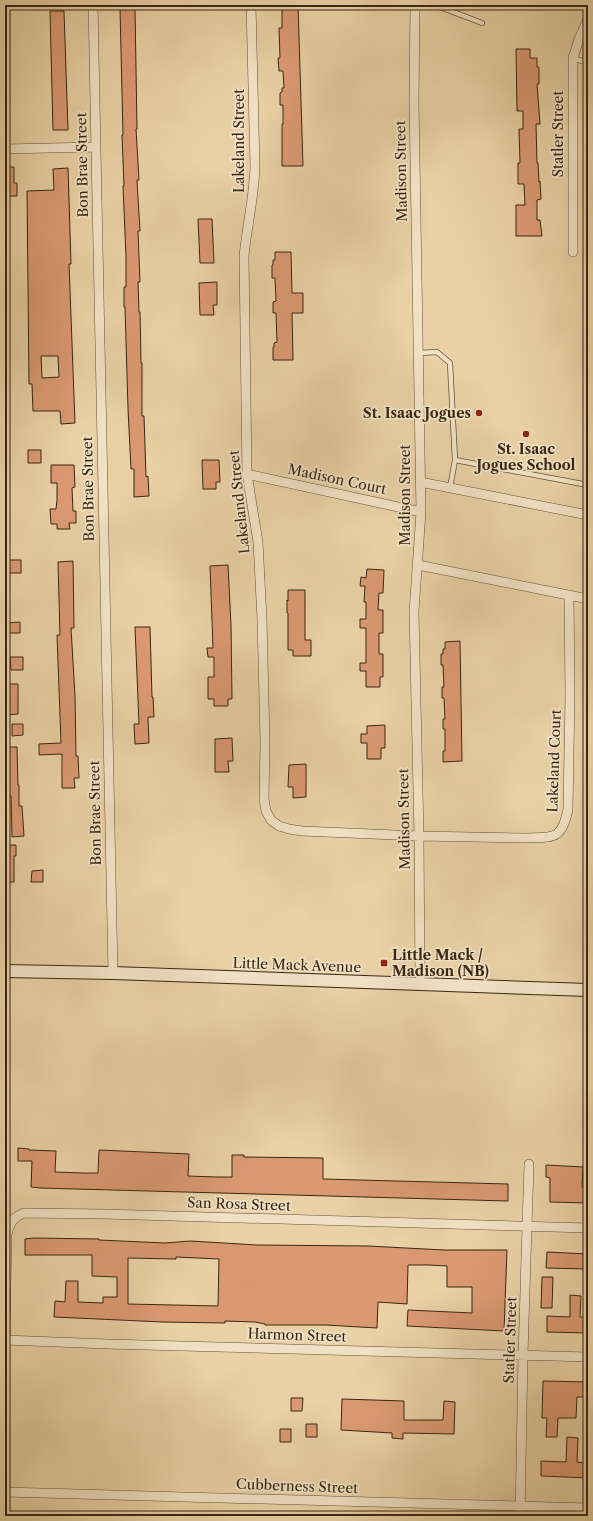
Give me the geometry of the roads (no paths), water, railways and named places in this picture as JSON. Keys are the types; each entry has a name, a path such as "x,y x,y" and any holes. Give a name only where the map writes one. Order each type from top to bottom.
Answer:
{"main road":[{"name":"Little Mack Avenue","path":"5,971 113,973 588,990"}],"street":[{"name":"Bon Brae Street","path":"93,5 113,973"},
{"name":"Lakeland Street","path":"251,5 254,189 246,232 244,256 247,474 258,542 262,611 265,742 264,799 266,811 271,820 279,826 289,829 334,833 419,836"},
{"name":"Madison Street","path":"415,5 414,101 421,512 414,612 419,836 420,984"},
{"name":"Statler Street","path":"573,252 572,58 588,19"},
{"path":"5,149 95,147"},
{"name":"Madison Court","path":"247,474 421,512"},
{"path":"420,482 588,515"},
{"path":"418,565 588,599"},
{"name":"Lakeland Court","path":"419,836 548,838 555,836 561,831 568,809 570,694 569,595"},
{"name":"Statler Street","path":"520,1516 529,1164"},
{"name":"San Rosa Street","path":"5,1340 7,1235 12,1221 18,1216 24,1214 97,1214 588,1228"},
{"name":"Harmon Street","path":"5,1340 588,1357"},
{"name":"Cubberness Street","path":"5,1492 588,1508"}],"lane":[{"path":"435,5 482,23"},
{"path":"572,58 588,63"},
{"path":"418,353 437,352 450,363 455,460 450,488"},
{"path":"455,460 588,485"}],"place":[{"name":"St. Isaac Jogues","path":"479,413"},
{"name":"St. Isaac Jogues School","path":"526,434"},
{"name":"Little Mack / Madison (NB)","path":"384,963"}]}
